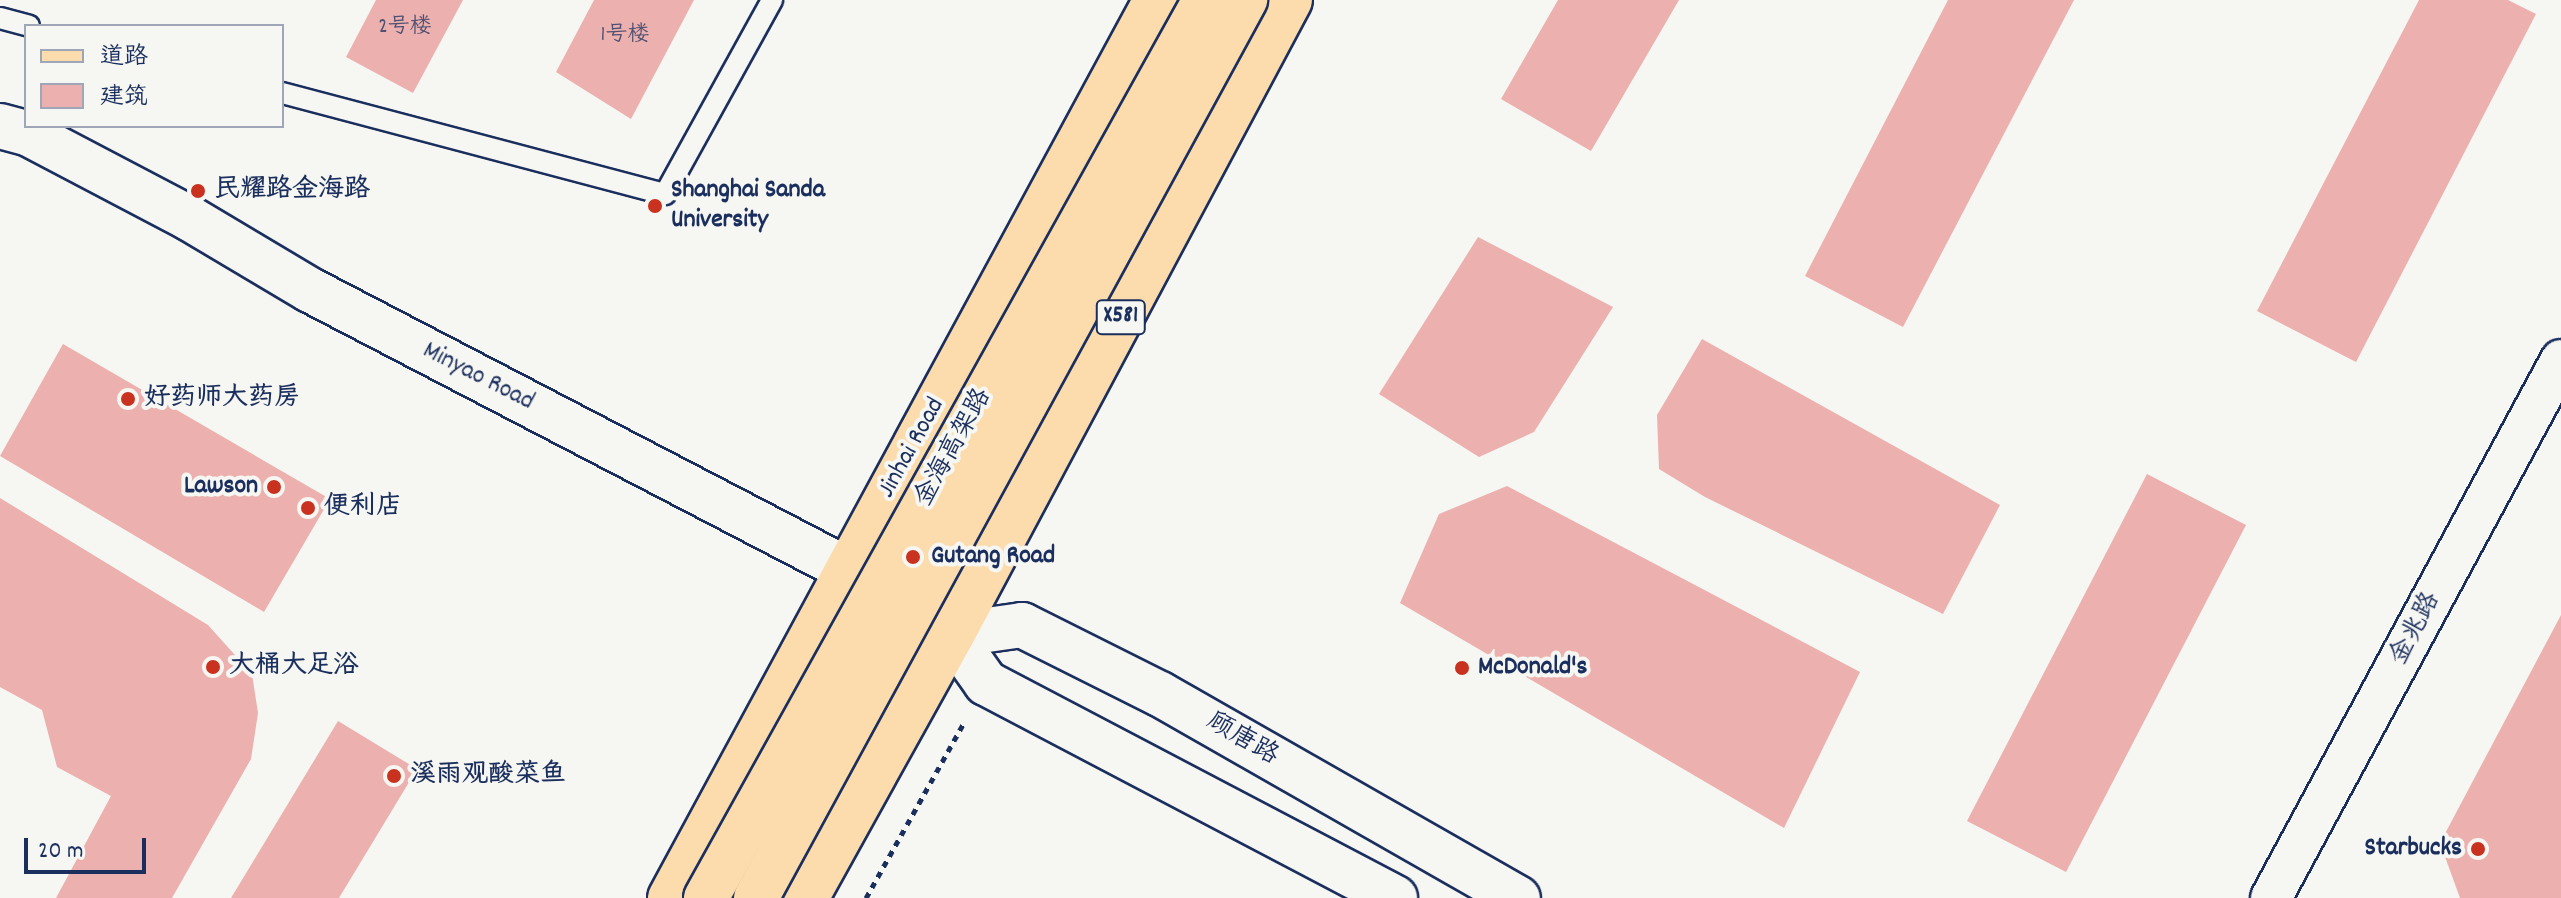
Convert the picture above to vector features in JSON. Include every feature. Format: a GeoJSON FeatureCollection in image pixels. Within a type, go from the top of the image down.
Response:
{"type":"FeatureCollection","features":[{"type":"Feature","properties":{"kind":"main road","name":"Jinhai Road"},"geometry":{"type":"LineString","coordinates":[[670,898],[1156,0]]}},
{"type":"Feature","properties":{"kind":"main road","name":"金海高架路"},"geometry":{"type":"LineString","coordinates":[[706,898],[1205,0]]}},
{"type":"Feature","properties":{"kind":"main road","name":"金海高架路"},"geometry":{"type":"LineString","coordinates":[[756,898],[1245,0]]}},
{"type":"Feature","properties":{"kind":"main road"},"geometry":{"type":"LineString","coordinates":[[1206,71],[1287,0]]}},
{"type":"Feature","properties":{"kind":"main road","name":"X581"},"geometry":{"type":"LineString","coordinates":[[806,898],[952,635],[1287,0]]}},
{"type":"Feature","properties":{"kind":"main road","name":"Minyao Road"},"geometry":{"type":"LineString","coordinates":[[0,126],[40,140],[189,218],[310,290],[846,569],[952,635]]}},
{"type":"Feature","properties":{"kind":"main road","name":"顾唐路"},"geometry":{"type":"LineString","coordinates":[[952,635],[1022,625],[1160,694],[1518,898]]}},
{"type":"Feature","properties":{"kind":"main road"},"geometry":{"type":"LineString","coordinates":[[952,635],[986,683],[1395,898]]}},
{"type":"Feature","properties":{"kind":"street","name":"金兆路"},"geometry":{"type":"LineString","coordinates":[[2271,898],[2561,360]]}},
{"type":"Feature","properties":{"kind":"lane"},"geometry":{"type":"LineString","coordinates":[[284,94],[665,194],[772,0]]}},
{"type":"Feature","properties":{"kind":"lane"},"geometry":{"type":"LineString","coordinates":[[0,18],[24,25]]}},
{"type":"Feature","properties":{"kind":"building"},"geometry":{"type":"Polygon","coordinates":[[[376,0],[463,0],[413,93],[346,57],[376,0]]]}},
{"type":"Feature","properties":{"kind":"building"},"geometry":{"type":"Polygon","coordinates":[[[594,0],[694,0],[631,119],[556,72],[594,0]]]}},
{"type":"Feature","properties":{"kind":"building"},"geometry":{"type":"Polygon","coordinates":[[[1558,0],[1679,0],[1591,151],[1501,99],[1558,0]]]}},
{"type":"Feature","properties":{"kind":"building"},"geometry":{"type":"Polygon","coordinates":[[[1948,0],[2074,0],[1903,327],[1805,276],[1948,0]]]}},
{"type":"Feature","properties":{"kind":"building"},"geometry":{"type":"Polygon","coordinates":[[[2419,0],[2508,0],[2536,14],[2356,362],[2257,311],[2419,0]]]}},
{"type":"Feature","properties":{"kind":"building"},"geometry":{"type":"Polygon","coordinates":[[[1478,237],[1613,307],[1534,432],[1479,457],[1379,394],[1478,237]]]}},
{"type":"Feature","properties":{"kind":"building"},"geometry":{"type":"Polygon","coordinates":[[[1702,339],[2000,505],[1943,614],[1705,497],[1659,469],[1657,415],[1702,339]]]}},
{"type":"Feature","properties":{"kind":"building"},"geometry":{"type":"Polygon","coordinates":[[[63,344],[330,499],[264,612],[0,456],[63,344]]]}},
{"type":"Feature","properties":{"kind":"building"},"geometry":{"type":"Polygon","coordinates":[[[2147,474],[2246,525],[2066,872],[1967,821],[2147,474]]]}},
{"type":"Feature","properties":{"kind":"building"},"geometry":{"type":"Polygon","coordinates":[[[1507,486],[1860,672],[1784,828],[1400,603],[1439,514],[1507,486]]]}},
{"type":"Feature","properties":{"kind":"building"},"geometry":{"type":"Polygon","coordinates":[[[0,498],[208,625],[252,674],[258,713],[251,759],[172,898],[56,898],[111,796],[57,767],[42,710],[0,687],[0,498]]]}},
{"type":"Feature","properties":{"kind":"building"},"geometry":{"type":"Polygon","coordinates":[[[2561,615],[2561,898],[2460,898],[2440,843],[2561,615]]]}},
{"type":"Feature","properties":{"kind":"building"},"geometry":{"type":"Polygon","coordinates":[[[338,721],[417,769],[339,898],[231,898],[338,721]]]}},
{"type":"Feature","properties":{"kind":"place","name":"民耀路金海路"},"geometry":{"type":"Point","coordinates":[198,191]}},
{"type":"Feature","properties":{"kind":"place","name":"Shanghai Sanda University"},"geometry":{"type":"Point","coordinates":[655,206]}},
{"type":"Feature","properties":{"kind":"place","name":"好药师大药房"},"geometry":{"type":"Point","coordinates":[128,399]}},
{"type":"Feature","properties":{"kind":"place","name":"Lawson"},"geometry":{"type":"Point","coordinates":[274,487]}},
{"type":"Feature","properties":{"kind":"place","name":"便利店"},"geometry":{"type":"Point","coordinates":[308,508]}},
{"type":"Feature","properties":{"kind":"place","name":"Gutang Road"},"geometry":{"type":"Point","coordinates":[913,557]}},
{"type":"Feature","properties":{"kind":"place","name":"大桶大足浴"},"geometry":{"type":"Point","coordinates":[213,667]}},
{"type":"Feature","properties":{"kind":"place","name":"McDonald's"},"geometry":{"type":"Point","coordinates":[1462,668]}},
{"type":"Feature","properties":{"kind":"place","name":"溪雨观酸菜鱼"},"geometry":{"type":"Point","coordinates":[394,776]}},
{"type":"Feature","properties":{"kind":"place","name":"Starbucks"},"geometry":{"type":"Point","coordinates":[2478,849]}}]}
